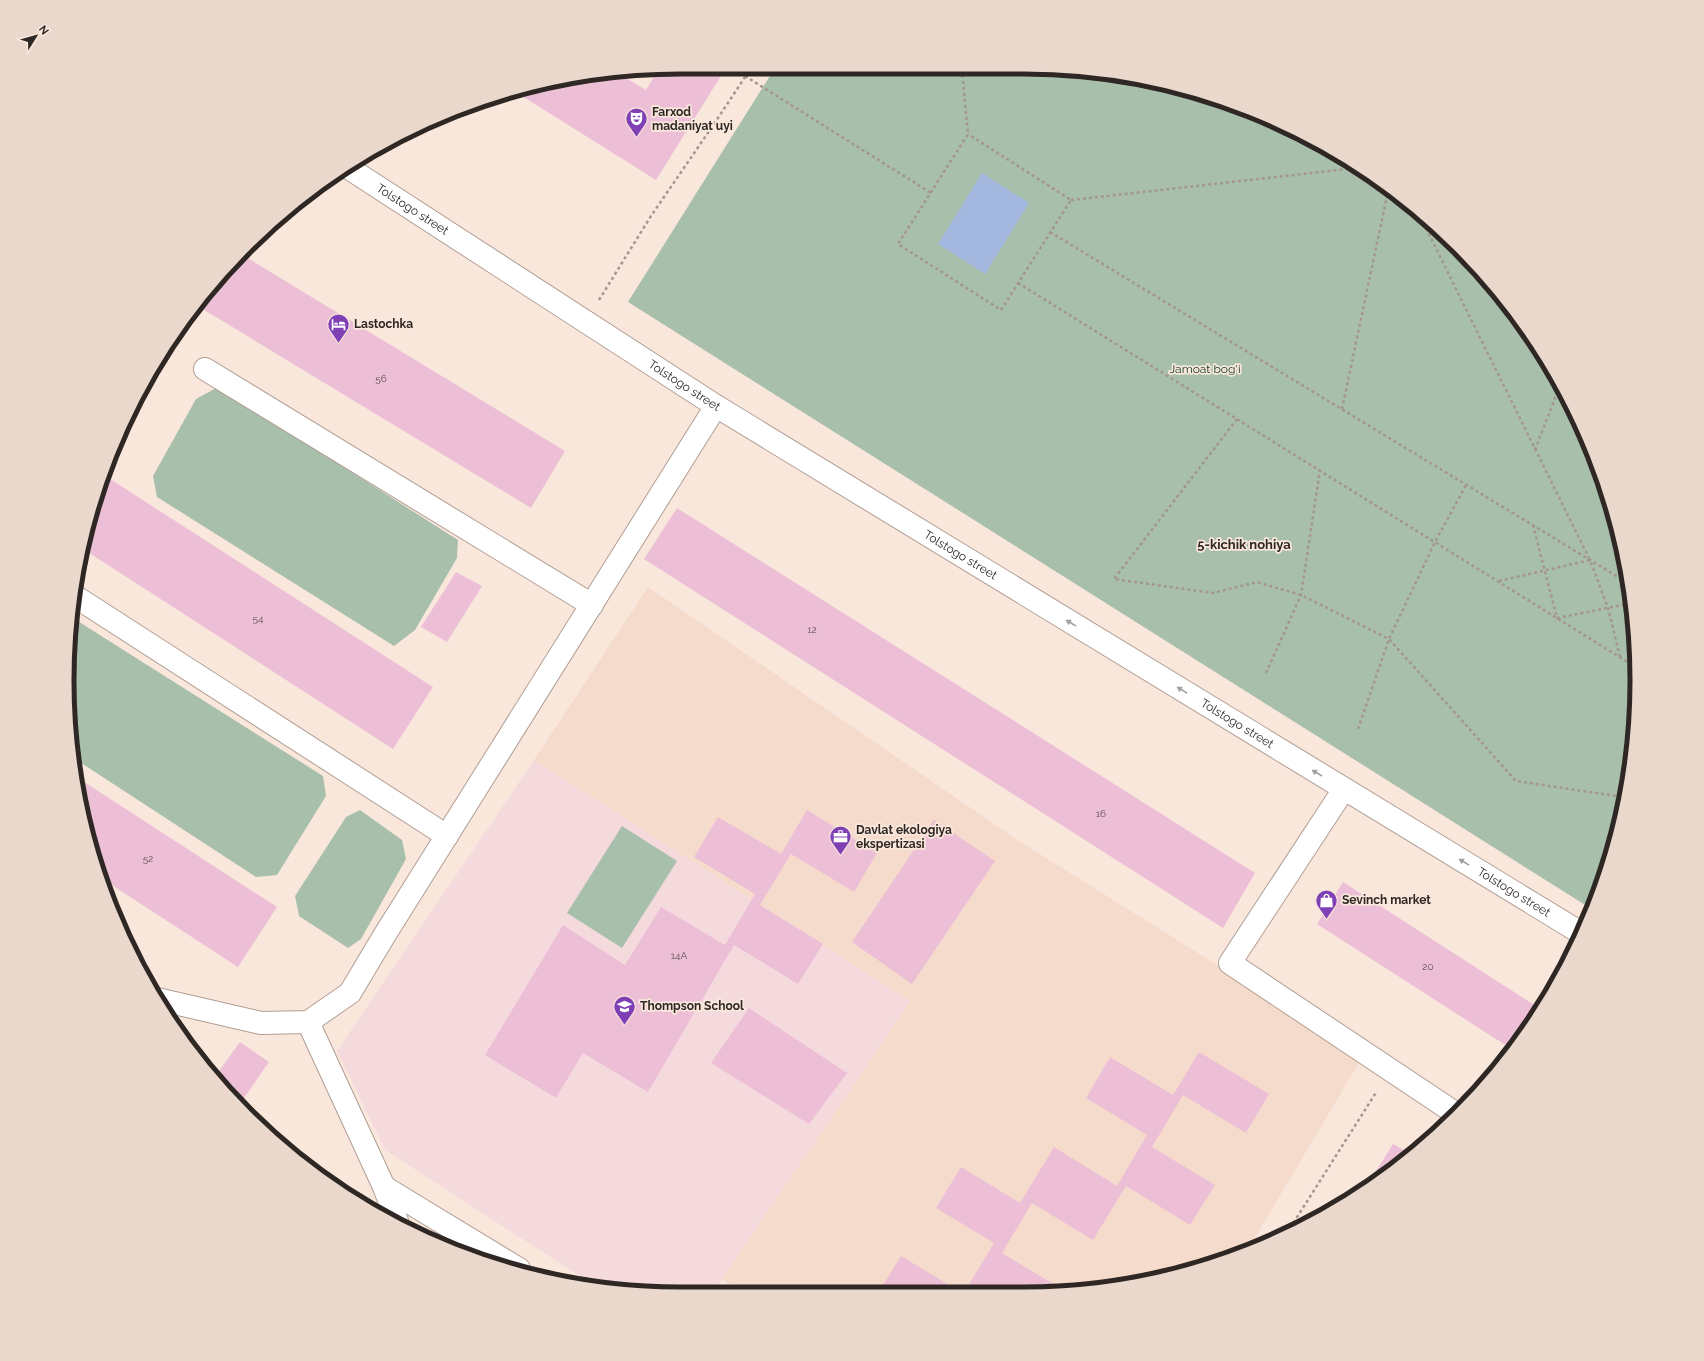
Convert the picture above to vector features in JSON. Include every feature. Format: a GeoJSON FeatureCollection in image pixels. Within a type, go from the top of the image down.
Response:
{"type":"FeatureCollection","features":[{"type":"Feature","properties":{"kind":"street","name":"Tolstogo street"},"geometry":{"type":"LineString","coordinates":[[353,171],[716,406],[1576,930]]}},
{"type":"Feature","properties":{"kind":"street"},"geometry":{"type":"LineString","coordinates":[[205,369],[592,605]]}},
{"type":"Feature","properties":{"kind":"street"},"geometry":{"type":"LineString","coordinates":[[166,1001],[262,1023],[308,1022],[350,993],[716,406]]}},
{"type":"Feature","properties":{"kind":"street"},"geometry":{"type":"LineString","coordinates":[[79,599],[447,836]]}},
{"type":"Feature","properties":{"kind":"street"},"geometry":{"type":"LineString","coordinates":[[1344,790],[1230,963],[1451,1110]]}},
{"type":"Feature","properties":{"kind":"street"},"geometry":{"type":"LineString","coordinates":[[308,1022],[384,1187],[395,1215]]}},
{"type":"Feature","properties":{"kind":"street"},"geometry":{"type":"LineString","coordinates":[[384,1187],[505,1261]]}},
{"type":"Feature","properties":{"kind":"path"},"geometry":{"type":"LineString","coordinates":[[962,74],[968,134],[898,244],[1001,310],[1071,200]]}},
{"type":"Feature","properties":{"kind":"path"},"geometry":{"type":"LineString","coordinates":[[586,322],[651,216],[745,76],[931,193]]}},
{"type":"Feature","properties":{"kind":"path"},"geometry":{"type":"LineString","coordinates":[[968,134],[1071,200],[1349,169]]}},
{"type":"Feature","properties":{"kind":"path"},"geometry":{"type":"LineString","coordinates":[[1342,409],[1387,195]]}},
{"type":"Feature","properties":{"kind":"path"},"geometry":{"type":"LineString","coordinates":[[1426,227],[1590,560],[1608,608],[1620,657]]}},
{"type":"Feature","properties":{"kind":"path"},"geometry":{"type":"LineString","coordinates":[[1050,232],[1621,579]]}},
{"type":"Feature","properties":{"kind":"path"},"geometry":{"type":"LineString","coordinates":[[1018,283],[1630,663]]}},
{"type":"Feature","properties":{"kind":"path"},"geometry":{"type":"LineString","coordinates":[[1535,450],[1557,393]]}},
{"type":"Feature","properties":{"kind":"path"},"geometry":{"type":"LineString","coordinates":[[1237,418],[1114,579],[1213,593],[1256,582],[1301,595],[1389,639],[1516,781],[1618,796]]}},
{"type":"Feature","properties":{"kind":"path"},"geometry":{"type":"LineString","coordinates":[[1266,673],[1301,595],[1320,470]]}},
{"type":"Feature","properties":{"kind":"path"},"geometry":{"type":"LineString","coordinates":[[1358,729],[1389,639],[1435,542],[1466,485]]}},
{"type":"Feature","properties":{"kind":"path"},"geometry":{"type":"LineString","coordinates":[[1533,525],[1557,618]]}},
{"type":"Feature","properties":{"kind":"path"},"geometry":{"type":"LineString","coordinates":[[1498,581],[1590,560]]}},
{"type":"Feature","properties":{"kind":"path"},"geometry":{"type":"LineString","coordinates":[[1557,618],[1625,604]]}},
{"type":"Feature","properties":{"kind":"path"},"geometry":{"type":"LineString","coordinates":[[1293,1223],[1391,1069]]}},
{"type":"Feature","properties":{"kind":"shaded area"},"geometry":{"type":"Polygon","coordinates":[[[648,587],[1019,841],[1363,1056],[1252,1242],[1218,1255],[1142,1275],[1103,1282],[1063,1286],[735,1287],[722,1279],[910,1001],[534,760],[648,587]]]}},
{"type":"Feature","properties":{"kind":"shaded area","name":"Thompson School"},"geometry":{"type":"Polygon","coordinates":[[[534,760],[910,1001],[717,1287],[641,1286],[584,1279],[385,1150],[337,1051],[534,760]]]}},
{"type":"Feature","properties":{"kind":"green space","name":"Jamoat bog'i"},"geometry":{"type":"Polygon","coordinates":[[[771,74],[1024,74],[1063,75],[1103,79],[1142,86],[1218,106],[1256,120],[1327,155],[1393,199],[1423,225],[1452,252],[1505,311],[1549,377],[1584,448],[1598,486],[1618,562],[1625,601],[1629,641],[1629,720],[1625,760],[1618,799],[1598,875],[1587,906],[628,302],[771,74]]]}},
{"type":"Feature","properties":{"kind":"green space"},"geometry":{"type":"Polygon","coordinates":[[[218,387],[458,540],[457,558],[415,630],[394,646],[157,497],[153,476],[196,399],[218,387]]]}},
{"type":"Feature","properties":{"kind":"green space"},"geometry":{"type":"Polygon","coordinates":[[[77,621],[323,776],[326,796],[277,875],[256,877],[79,762],[75,720],[74,680],[77,621]]]}},
{"type":"Feature","properties":{"kind":"green space"},"geometry":{"type":"Polygon","coordinates":[[[360,810],[402,840],[406,859],[361,939],[348,948],[299,916],[295,896],[346,817],[360,810]]]}},
{"type":"Feature","properties":{"kind":"green space"},"geometry":{"type":"Polygon","coordinates":[[[622,826],[677,861],[622,948],[567,913],[622,826]]]}},
{"type":"Feature","properties":{"kind":"water"},"geometry":{"type":"Polygon","coordinates":[[[982,173],[1029,203],[985,274],[938,244],[982,173]]]}},
{"type":"Feature","properties":{"kind":"building","name":"Farxod madaniyat uyi"},"geometry":{"type":"Polygon","coordinates":[[[722,74],[656,180],[522,96],[562,86],[624,77],[646,90],[655,75],[722,74]]]}},
{"type":"Feature","properties":{"kind":"building"},"geometry":{"type":"Polygon","coordinates":[[[247,258],[565,451],[531,508],[201,308],[247,258]]]}},
{"type":"Feature","properties":{"kind":"building"},"geometry":{"type":"Polygon","coordinates":[[[109,478],[433,687],[393,749],[88,552],[109,478]]]}},
{"type":"Feature","properties":{"kind":"building"},"geometry":{"type":"Polygon","coordinates":[[[677,508],[1255,873],[1223,928],[644,559],[677,508]]]}},
{"type":"Feature","properties":{"kind":"building"},"geometry":{"type":"Polygon","coordinates":[[[456,572],[482,586],[447,642],[421,627],[456,572]]]}},
{"type":"Feature","properties":{"kind":"building"},"geometry":{"type":"Polygon","coordinates":[[[83,781],[277,907],[238,967],[109,883],[95,837],[83,781]]]}},
{"type":"Feature","properties":{"kind":"building","name":"Thompson School"},"geometry":{"type":"Polygon","coordinates":[[[807,810],[877,853],[854,892],[791,854],[760,905],[823,944],[798,984],[734,945],[648,1092],[583,1053],[556,1098],[485,1055],[563,925],[625,965],[661,907],[725,945],[755,894],[694,857],[718,817],[781,854],[807,810]]]}},
{"type":"Feature","properties":{"kind":"building"},"geometry":{"type":"Polygon","coordinates":[[[934,820],[995,861],[912,984],[852,942],[934,820]]]}},
{"type":"Feature","properties":{"kind":"building"},"geometry":{"type":"Polygon","coordinates":[[[1343,882],[1535,1006],[1507,1046],[1317,924],[1343,882]]]}},
{"type":"Feature","properties":{"kind":"building"},"geometry":{"type":"Polygon","coordinates":[[[749,1008],[847,1073],[809,1124],[711,1063],[749,1008]]]}},
{"type":"Feature","properties":{"kind":"building"},"geometry":{"type":"Polygon","coordinates":[[[240,1042],[269,1062],[243,1099],[218,1072],[240,1042]]]}},
{"type":"Feature","properties":{"kind":"building"},"geometry":{"type":"Polygon","coordinates":[[[1199,1052],[1269,1094],[1246,1133],[1183,1095],[1152,1147],[1215,1185],[1190,1225],[1126,1186],[1093,1240],[1032,1203],[1002,1253],[1057,1286],[968,1287],[994,1243],[936,1208],[961,1167],[1020,1203],[1054,1147],[1117,1186],[1147,1135],[1086,1098],[1110,1057],[1173,1095],[1199,1052]]]}},
{"type":"Feature","properties":{"kind":"building"},"geometry":{"type":"Polygon","coordinates":[[[1393,1144],[1406,1151],[1393,1162],[1373,1176],[1393,1144]]]}},
{"type":"Feature","properties":{"kind":"building"},"geometry":{"type":"Polygon","coordinates":[[[901,1256],[952,1287],[882,1287],[901,1256]]]}},
{"type":"Feature","properties":{"kind":"place","name":"Farxod madaniyat uyi"},"geometry":{"type":"Point","coordinates":[636,138]}},
{"type":"Feature","properties":{"kind":"place","name":"Lastochka"},"geometry":{"type":"Point","coordinates":[339,344]}},
{"type":"Feature","properties":{"kind":"place","name":"Davlat ekologiya ekspertizasi"},"geometry":{"type":"Point","coordinates":[841,856]}},
{"type":"Feature","properties":{"kind":"place","name":"Sevinch market"},"geometry":{"type":"Point","coordinates":[1326,920]}},
{"type":"Feature","properties":{"kind":"place","name":"Thompson School"},"geometry":{"type":"Point","coordinates":[624,1026]}},
{"type":"Feature","properties":{"kind":"district","name":"5-kichik nohiya"},"geometry":{"type":"Point","coordinates":[1244,544]}}]}
